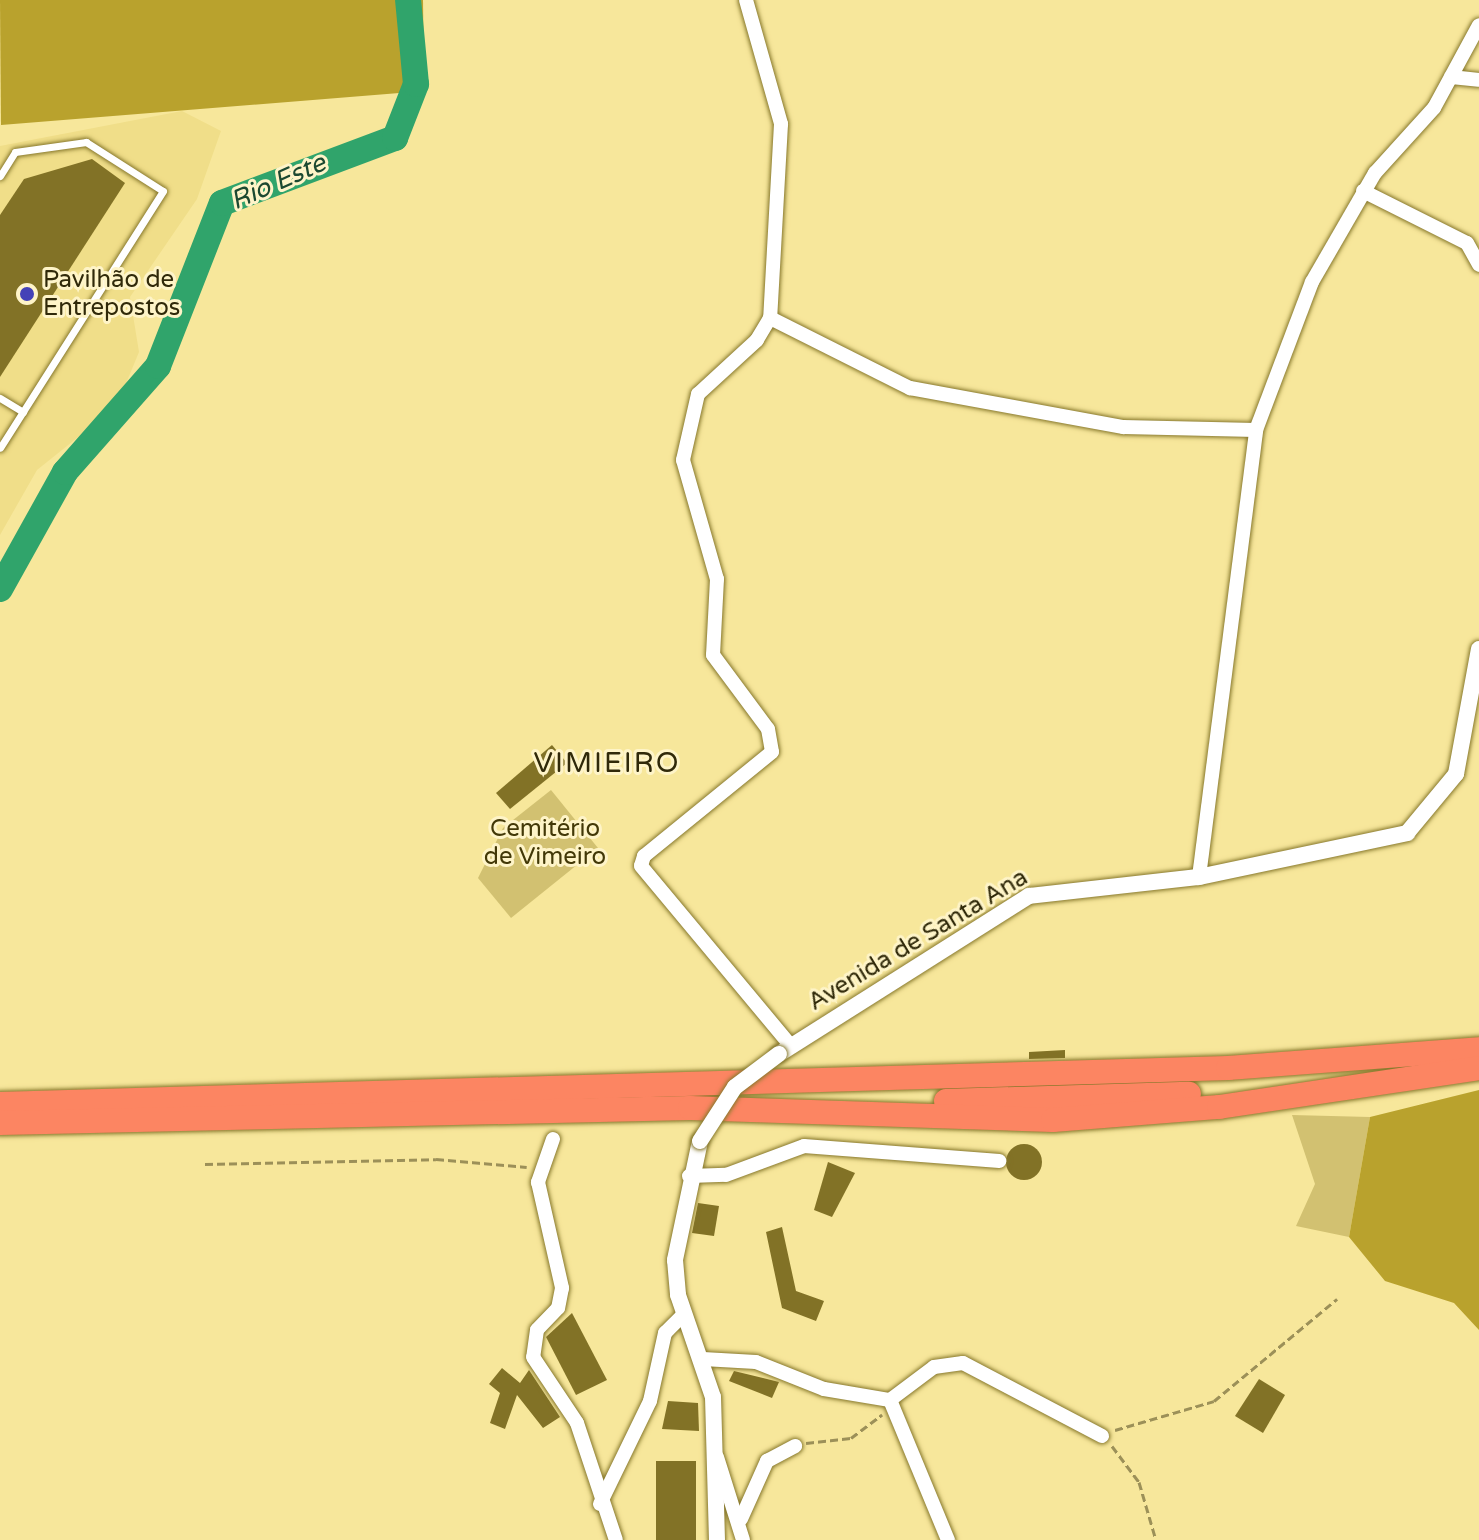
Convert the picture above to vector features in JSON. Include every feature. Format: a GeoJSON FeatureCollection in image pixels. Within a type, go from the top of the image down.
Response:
{"type":"FeatureCollection","features":[{"type":"Feature","properties":{"kind":"highway"},"geometry":{"type":"LineString","coordinates":[[1,1113],[878,1078],[1228,1068],[1479,1049]]}},
{"type":"Feature","properties":{"kind":"highway"},"geometry":{"type":"LineString","coordinates":[[1,1113],[690,1108],[1053,1120],[1219,1107],[1479,1068]]}},
{"type":"Feature","properties":{"kind":"street"},"geometry":{"type":"LineString","coordinates":[[746,0],[781,124],[770,318],[757,340],[698,394],[683,460],[717,579],[713,655],[768,729],[772,752],[644,856],[641,866],[785,1049]]}},
{"type":"Feature","properties":{"kind":"street"},"geometry":{"type":"LineString","coordinates":[[1199,877],[1256,430],[1312,282],[1363,191],[1451,77],[1479,25]]}},
{"type":"Feature","properties":{"kind":"street"},"geometry":{"type":"LineString","coordinates":[[1451,77],[1479,80]]}},
{"type":"Feature","properties":{"kind":"street"},"geometry":{"type":"LineString","coordinates":[[1363,191],[1467,243],[1479,265]]}},
{"type":"Feature","properties":{"kind":"street"},"geometry":{"type":"LineString","coordinates":[[770,318],[910,388],[1123,427],[1256,430]]}},
{"type":"Feature","properties":{"kind":"street","name":"Avenida de Santa Ana"},"geometry":{"type":"LineString","coordinates":[[717,1540],[713,1397],[703,1359],[684,1314],[675,1260],[689,1176],[700,1141],[735,1087],[785,1049],[1029,896],[1199,877],[1407,833],[1456,774],[1479,649]]}},
{"type":"Feature","properties":{"kind":"street"},"geometry":{"type":"LineString","coordinates":[[553,1139],[539,1169],[562,1288],[558,1308],[537,1330],[534,1361],[577,1423],[600,1504],[616,1540]]}},
{"type":"Feature","properties":{"kind":"street"},"geometry":{"type":"LineString","coordinates":[[689,1176],[726,1175],[804,1146],[999,1161]]}},
{"type":"Feature","properties":{"kind":"street"},"geometry":{"type":"LineString","coordinates":[[600,1504],[650,1401],[665,1333],[684,1314]]}},
{"type":"Feature","properties":{"kind":"street"},"geometry":{"type":"LineString","coordinates":[[703,1359],[756,1362],[824,1389],[891,1402]]}},
{"type":"Feature","properties":{"kind":"street"},"geometry":{"type":"LineString","coordinates":[[891,1402],[934,1367],[957,1362],[1102,1436]]}},
{"type":"Feature","properties":{"kind":"street"},"geometry":{"type":"LineString","coordinates":[[891,1402],[948,1540]]}},
{"type":"Feature","properties":{"kind":"street"},"geometry":{"type":"LineString","coordinates":[[741,1519],[767,1461],[795,1446]]}},
{"type":"Feature","properties":{"kind":"street"},"geometry":{"type":"LineString","coordinates":[[714,1449],[741,1519],[743,1540]]}},
{"type":"Feature","properties":{"kind":"lane"},"geometry":{"type":"LineString","coordinates":[[0,176],[15,152],[86,142],[163,191],[0,448]]}},
{"type":"Feature","properties":{"kind":"lane"},"geometry":{"type":"LineString","coordinates":[[0,398],[23,412]]}},
{"type":"Feature","properties":{"kind":"path"},"geometry":{"type":"LineString","coordinates":[[205,1164],[436,1159],[539,1169]]}},
{"type":"Feature","properties":{"kind":"path"},"geometry":{"type":"LineString","coordinates":[[1156,1540],[1139,1482],[1102,1436],[1138,1418],[1214,1401],[1337,1299]]}},
{"type":"Feature","properties":{"kind":"path"},"geometry":{"type":"LineString","coordinates":[[795,1446],[851,1438],[891,1402]]}},
{"type":"Feature","properties":{"kind":"shaded area"},"geometry":{"type":"Polygon","coordinates":[[[0,0],[423,0],[424,91],[1,125],[0,0]]]}},
{"type":"Feature","properties":{"kind":"shaded area"},"geometry":{"type":"Polygon","coordinates":[[[182,111],[221,131],[197,199],[130,297],[139,352],[125,386],[97,422],[37,470],[0,535],[0,146],[182,111]]]}},
{"type":"Feature","properties":{"kind":"shaded area"},"geometry":{"type":"Polygon","coordinates":[[[1479,1090],[1479,1330],[1454,1303],[1385,1281],[1349,1237],[1370,1117],[1479,1090]]]}},
{"type":"Feature","properties":{"kind":"green space","name":"Cemitério de Vimeiro"},"geometry":{"type":"Polygon","coordinates":[[[551,790],[598,848],[511,918],[478,878],[503,828],[551,790]]]}},
{"type":"Feature","properties":{"kind":"green space"},"geometry":{"type":"Polygon","coordinates":[[[1292,1115],[1370,1117],[1349,1237],[1296,1226],[1315,1184],[1292,1115]]]}},
{"type":"Feature","properties":{"kind":"building","name":"Pavilhão de Entrepostos"},"geometry":{"type":"Polygon","coordinates":[[[92,159],[125,183],[0,377],[0,215],[24,179],[92,159]]]}},
{"type":"Feature","properties":{"kind":"building"},"geometry":{"type":"Polygon","coordinates":[[[552,745],[567,763],[510,809],[496,793],[552,745]]]}},
{"type":"Feature","properties":{"kind":"building"},"geometry":{"type":"Polygon","coordinates":[[[1065,1050],[1065,1058],[1029,1059],[1029,1052],[1065,1050]]]}},
{"type":"Feature","properties":{"kind":"building"},"geometry":{"type":"Polygon","coordinates":[[[1024,1144],[1037,1149],[1042,1162],[1037,1175],[1024,1180],[1011,1175],[1006,1162],[1011,1149],[1024,1144]]]}},
{"type":"Feature","properties":{"kind":"building"},"geometry":{"type":"Polygon","coordinates":[[[828,1162],[855,1173],[832,1217],[814,1210],[828,1162]]]}},
{"type":"Feature","properties":{"kind":"building"},"geometry":{"type":"Polygon","coordinates":[[[698,1203],[719,1206],[714,1236],[692,1233],[698,1203]]]}},
{"type":"Feature","properties":{"kind":"building"},"geometry":{"type":"Polygon","coordinates":[[[782,1227],[796,1291],[824,1301],[816,1321],[782,1308],[766,1232],[782,1227]]]}},
{"type":"Feature","properties":{"kind":"building"},"geometry":{"type":"Polygon","coordinates":[[[572,1313],[607,1380],[576,1395],[546,1337],[572,1313]]]}},
{"type":"Feature","properties":{"kind":"building"},"geometry":{"type":"Polygon","coordinates":[[[502,1368],[520,1383],[529,1370],[560,1417],[543,1428],[517,1395],[505,1429],[490,1423],[500,1393],[489,1384],[502,1368]]]}},
{"type":"Feature","properties":{"kind":"building"},"geometry":{"type":"Polygon","coordinates":[[[734,1371],[779,1382],[772,1398],[729,1381],[734,1371]]]}},
{"type":"Feature","properties":{"kind":"building"},"geometry":{"type":"Polygon","coordinates":[[[1259,1379],[1285,1395],[1263,1433],[1235,1416],[1259,1379]]]}},
{"type":"Feature","properties":{"kind":"building"},"geometry":{"type":"Polygon","coordinates":[[[668,1401],[698,1403],[699,1431],[662,1429],[668,1401]]]}},
{"type":"Feature","properties":{"kind":"building"},"geometry":{"type":"Polygon","coordinates":[[[656,1461],[696,1461],[696,1540],[656,1540],[656,1461]]]}},
{"type":"Feature","properties":{"kind":"waterway","name":"Rio Este"},"geometry":{"type":"LineString","coordinates":[[0,589],[65,472],[158,366],[222,203],[395,138],[416,84],[408,0]]}},
{"type":"Feature","properties":{"kind":"place","name":"Pavilhão de Entrepostos"},"geometry":{"type":"Point","coordinates":[27,294]}},
{"type":"Feature","properties":{"kind":"district","name":"VIMIEIRO"},"geometry":{"type":"Point","coordinates":[607,763]}}]}
